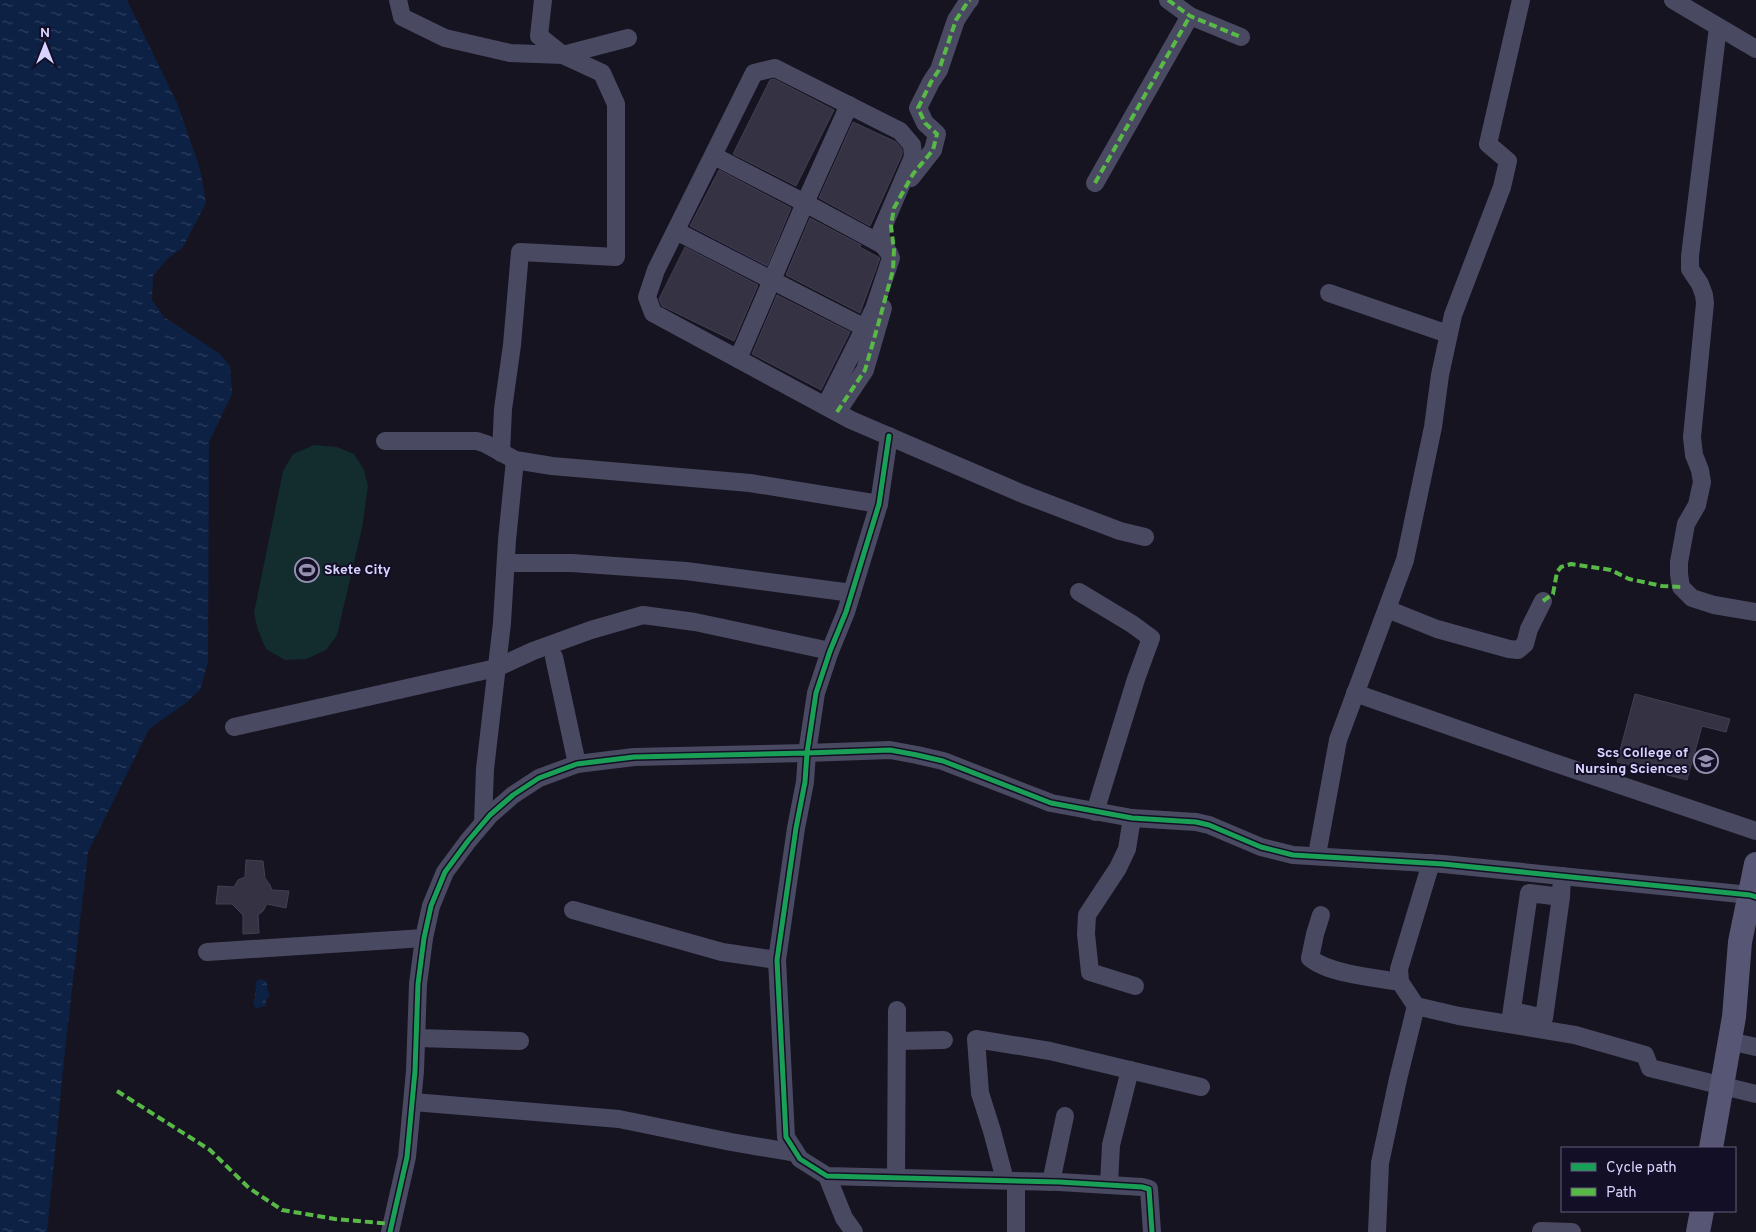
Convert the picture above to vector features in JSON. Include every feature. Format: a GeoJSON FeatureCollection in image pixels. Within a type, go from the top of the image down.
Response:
{"type":"FeatureCollection","features":[{"type":"Feature","properties":{"kind":"street"},"geometry":{"type":"LineString","coordinates":[[398,0],[402,18],[445,38],[510,53],[563,55],[628,38]]}},
{"type":"Feature","properties":{"kind":"street"},"geometry":{"type":"LineString","coordinates":[[483,823],[485,769],[502,623],[506,563],[508,457],[503,408],[512,345],[520,252],[616,257],[616,104],[602,73],[563,55],[539,36],[543,0]]}},
{"type":"Feature","properties":{"kind":"street"},"geometry":{"type":"LineString","coordinates":[[831,408],[865,370],[893,270],[894,250],[891,226],[894,208],[913,174],[933,150],[936,134],[926,123],[918,108],[939,70],[956,20],[970,0]]}},
{"type":"Feature","properties":{"kind":"street"},"geometry":{"type":"LineString","coordinates":[[1168,0],[1190,16],[1241,37]]}},
{"type":"Feature","properties":{"kind":"street"},"geometry":{"type":"LineString","coordinates":[[1318,855],[1338,740],[1405,560],[1433,427],[1448,334],[1453,315],[1502,187],[1508,161],[1488,144],[1521,0]]}},
{"type":"Feature","properties":{"kind":"street"},"geometry":{"type":"LineString","coordinates":[[1673,0],[1756,50]]}},
{"type":"Feature","properties":{"kind":"street"},"geometry":{"type":"LineString","coordinates":[[1095,184],[1190,16]]}},
{"type":"Feature","properties":{"kind":"street"},"geometry":{"type":"LineString","coordinates":[[1718,27],[1690,256],[1690,269],[1700,284],[1705,303],[1692,437],[1694,455],[1702,482],[1697,506],[1686,524],[1679,562],[1679,574],[1681,587],[1692,598],[1714,605],[1756,612]]}},
{"type":"Feature","properties":{"kind":"street"},"geometry":{"type":"LineString","coordinates":[[883,245],[880,234],[913,157],[912,145],[900,131],[775,68],[754,74],[656,270],[647,297],[653,313],[851,420],[1023,494],[1120,531],[1146,537]]}},
{"type":"Feature","properties":{"kind":"street"},"geometry":{"type":"LineString","coordinates":[[738,358],[849,105]]}},
{"type":"Feature","properties":{"kind":"street"},"geometry":{"type":"LineString","coordinates":[[714,156],[883,245],[889,252],[891,258],[874,308],[831,408]]}},
{"type":"Feature","properties":{"kind":"street"},"geometry":{"type":"LineString","coordinates":[[676,231],[865,328]]}},
{"type":"Feature","properties":{"kind":"street"},"geometry":{"type":"LineString","coordinates":[[1328,293],[1448,334]]}},
{"type":"Feature","properties":{"kind":"street"},"geometry":{"type":"LineString","coordinates":[[889,436],[879,504],[846,612],[816,692],[807,753],[805,782],[796,828],[777,960],[786,1137],[800,1159],[827,1176],[1010,1180],[1109,1184],[1149,1189],[1152,1232]]}},
{"type":"Feature","properties":{"kind":"street"},"geometry":{"type":"LineString","coordinates":[[385,441],[477,441],[508,457],[569,468],[750,483],[879,504]]}},
{"type":"Feature","properties":{"kind":"street"},"geometry":{"type":"LineString","coordinates":[[506,563],[572,563],[686,571],[852,593]]}},
{"type":"Feature","properties":{"kind":"street"},"geometry":{"type":"LineString","coordinates":[[1079,592],[1151,638],[1136,679],[1095,812]]}},
{"type":"Feature","properties":{"kind":"street"},"geometry":{"type":"LineString","coordinates":[[1387,609],[1437,629],[1518,650],[1525,644],[1529,629],[1543,601]]}},
{"type":"Feature","properties":{"kind":"street"},"geometry":{"type":"LineString","coordinates":[[234,728],[496,668],[533,651],[591,630],[643,615],[695,622],[830,651]]}},
{"type":"Feature","properties":{"kind":"street"},"geometry":{"type":"LineString","coordinates":[[554,657],[577,764]]}},
{"type":"Feature","properties":{"kind":"street"},"geometry":{"type":"LineString","coordinates":[[1355,692],[1546,760],[1756,831]]}},
{"type":"Feature","properties":{"kind":"street"},"geometry":{"type":"LineString","coordinates":[[390,1232],[407,1157],[417,1038],[418,984],[424,938],[431,906],[445,872],[483,823],[513,794],[539,778],[577,764],[634,757],[890,750],[944,761],[1051,803],[1132,818],[1196,822],[1209,825],[1261,847],[1293,854],[1431,863],[1753,896]]}},
{"type":"Feature","properties":{"kind":"street"},"geometry":{"type":"LineString","coordinates":[[1132,818],[1126,848],[1118,868],[1087,915],[1086,934],[1090,972],[1135,986]]}},
{"type":"Feature","properties":{"kind":"street"},"geometry":{"type":"LineString","coordinates":[[1431,863],[1399,969],[1400,982],[1416,1006],[1459,1016],[1544,1018],[1561,897],[1562,876]]}},
{"type":"Feature","properties":{"kind":"street"},"geometry":{"type":"LineString","coordinates":[[1711,1147],[1734,1017],[1740,942],[1753,896],[1756,864]]}},
{"type":"Feature","properties":{"kind":"street"},"geometry":{"type":"LineString","coordinates":[[1510,1017],[1529,893],[1561,897]]}},
{"type":"Feature","properties":{"kind":"street"},"geometry":{"type":"LineString","coordinates":[[573,910],[722,952],[777,960]]}},
{"type":"Feature","properties":{"kind":"street"},"geometry":{"type":"LineString","coordinates":[[1321,915],[1310,958],[1314,962],[1343,972],[1400,982]]}},
{"type":"Feature","properties":{"kind":"street"},"geometry":{"type":"LineString","coordinates":[[207,952],[424,938]]}},
{"type":"Feature","properties":{"kind":"street"},"geometry":{"type":"LineString","coordinates":[[1377,1232],[1380,1163],[1416,1006]]}},
{"type":"Feature","properties":{"kind":"street"},"geometry":{"type":"LineString","coordinates":[[896,1178],[897,1010]]}},
{"type":"Feature","properties":{"kind":"street"},"geometry":{"type":"LineString","coordinates":[[1510,1017],[1645,1056],[1650,1068],[1756,1094]]}},
{"type":"Feature","properties":{"kind":"street"},"geometry":{"type":"LineString","coordinates":[[417,1038],[520,1041]]}},
{"type":"Feature","properties":{"kind":"street"},"geometry":{"type":"LineString","coordinates":[[1016,1232],[1010,1180],[980,1093],[976,1039],[1050,1051],[1201,1087]]}},
{"type":"Feature","properties":{"kind":"street"},"geometry":{"type":"LineString","coordinates":[[897,1041],[944,1040]]}},
{"type":"Feature","properties":{"kind":"street"},"geometry":{"type":"LineString","coordinates":[[1729,1041],[1756,1047]]}},
{"type":"Feature","properties":{"kind":"street"},"geometry":{"type":"LineString","coordinates":[[1109,1184],[1111,1145],[1130,1070]]}},
{"type":"Feature","properties":{"kind":"street"},"geometry":{"type":"LineString","coordinates":[[412,1102],[619,1119],[796,1153]]}},
{"type":"Feature","properties":{"kind":"street"},"geometry":{"type":"LineString","coordinates":[[1051,1182],[1065,1116]]}},
{"type":"Feature","properties":{"kind":"street"},"geometry":{"type":"LineString","coordinates":[[827,1176],[844,1218],[854,1232]]}},
{"type":"Feature","properties":{"kind":"street"},"geometry":{"type":"LineString","coordinates":[[1698,1232],[1702,1212]]}},
{"type":"Feature","properties":{"kind":"street"},"geometry":{"type":"LineString","coordinates":[[1541,1230],[1572,1232]]}},
{"type":"Feature","properties":{"kind":"green space","name":"Skete City"},"geometry":{"type":"Polygon","coordinates":[[[314,445],[337,447],[354,454],[364,470],[368,486],[362,528],[337,635],[326,650],[306,659],[285,660],[266,649],[258,630],[254,613],[283,471],[293,454],[314,445]]]}},
{"type":"Feature","properties":{"kind":"water"},"geometry":{"type":"Polygon","coordinates":[[[0,0],[127,0],[177,103],[200,169],[206,203],[183,247],[167,259],[153,276],[152,300],[164,317],[220,354],[230,366],[232,394],[209,442],[208,662],[200,690],[186,703],[149,729],[88,852],[66,1041],[47,1232],[0,1232],[0,0]]]}},
{"type":"Feature","properties":{"kind":"water"},"geometry":{"type":"Polygon","coordinates":[[[260,979],[267,981],[269,997],[266,999],[266,1006],[257,1008],[254,1006],[253,999],[255,999],[256,982],[260,979]]]}},
{"type":"Feature","properties":{"kind":"building"},"geometry":{"type":"Polygon","coordinates":[[[774,79],[834,110],[796,186],[733,154],[770,80],[774,79]]]}},
{"type":"Feature","properties":{"kind":"building"},"geometry":{"type":"Polygon","coordinates":[[[853,122],[896,142],[902,149],[902,155],[870,226],[819,198],[853,122]]]}},
{"type":"Feature","properties":{"kind":"building"},"geometry":{"type":"Polygon","coordinates":[[[719,170],[791,208],[767,266],[690,226],[719,170]]]}},
{"type":"Feature","properties":{"kind":"building"},"geometry":{"type":"Polygon","coordinates":[[[810,218],[861,245],[860,247],[880,258],[860,313],[786,275],[810,218]]]}},
{"type":"Feature","properties":{"kind":"building"},"geometry":{"type":"Polygon","coordinates":[[[685,247],[758,285],[734,341],[662,306],[659,299],[685,247]]]}},
{"type":"Feature","properties":{"kind":"building"},"geometry":{"type":"Polygon","coordinates":[[[777,295],[850,332],[821,390],[752,354],[777,295]]]}},
{"type":"Feature","properties":{"kind":"building"},"geometry":{"type":"Polygon","coordinates":[[[1635,694],[1730,719],[1726,732],[1702,726],[1687,780],[1617,762],[1635,694]]]}},
{"type":"Feature","properties":{"kind":"building"},"geometry":{"type":"Polygon","coordinates":[[[246,860],[263,861],[265,878],[272,890],[289,891],[286,908],[267,904],[258,915],[259,933],[243,934],[243,915],[232,904],[216,904],[218,886],[234,887],[238,880],[245,877],[246,860]]]}},
{"type":"Feature","properties":{"kind":"marked path"},"geometry":{"type":"LineString","coordinates":[[837,412],[865,370],[878,325],[893,270],[894,250],[891,226],[894,208],[913,174],[933,150],[937,134],[925,123],[918,108],[939,70],[956,20],[970,0]]}},
{"type":"Feature","properties":{"kind":"marked path"},"geometry":{"type":"LineString","coordinates":[[1168,0],[1190,16],[1241,37]]}},
{"type":"Feature","properties":{"kind":"marked path"},"geometry":{"type":"LineString","coordinates":[[1095,183],[1190,16]]}},
{"type":"Feature","properties":{"kind":"marked path"},"geometry":{"type":"LineString","coordinates":[[1543,601],[1553,594],[1557,572],[1561,567],[1571,564],[1611,570],[1629,579],[1662,586],[1681,587]]}},
{"type":"Feature","properties":{"kind":"marked path"},"geometry":{"type":"LineString","coordinates":[[117,1091],[210,1150],[249,1188],[282,1210],[335,1219],[392,1224]]}},
{"type":"Feature","properties":{"kind":"cycle path"},"geometry":{"type":"LineString","coordinates":[[889,436],[879,504],[846,612],[816,693],[807,753],[890,750],[917,755],[943,761],[1051,803],[1132,818],[1196,822],[1209,825],[1261,847],[1293,855],[1443,864],[1756,897]]}},
{"type":"Feature","properties":{"kind":"cycle path"},"geometry":{"type":"LineString","coordinates":[[390,1232],[407,1157],[415,1071],[418,984],[424,938],[431,906],[445,872],[490,815],[513,795],[539,778],[577,764],[634,757],[807,753],[805,782],[796,828],[777,960],[786,1137],[800,1159],[827,1176],[1059,1182],[1142,1187],[1149,1189],[1152,1232]]}},
{"type":"Feature","properties":{"kind":"place","name":"Skete City"},"geometry":{"type":"Point","coordinates":[307,570]}},
{"type":"Feature","properties":{"kind":"place","name":"Scs College of Nursing Sciences"},"geometry":{"type":"Point","coordinates":[1706,761]}}]}
